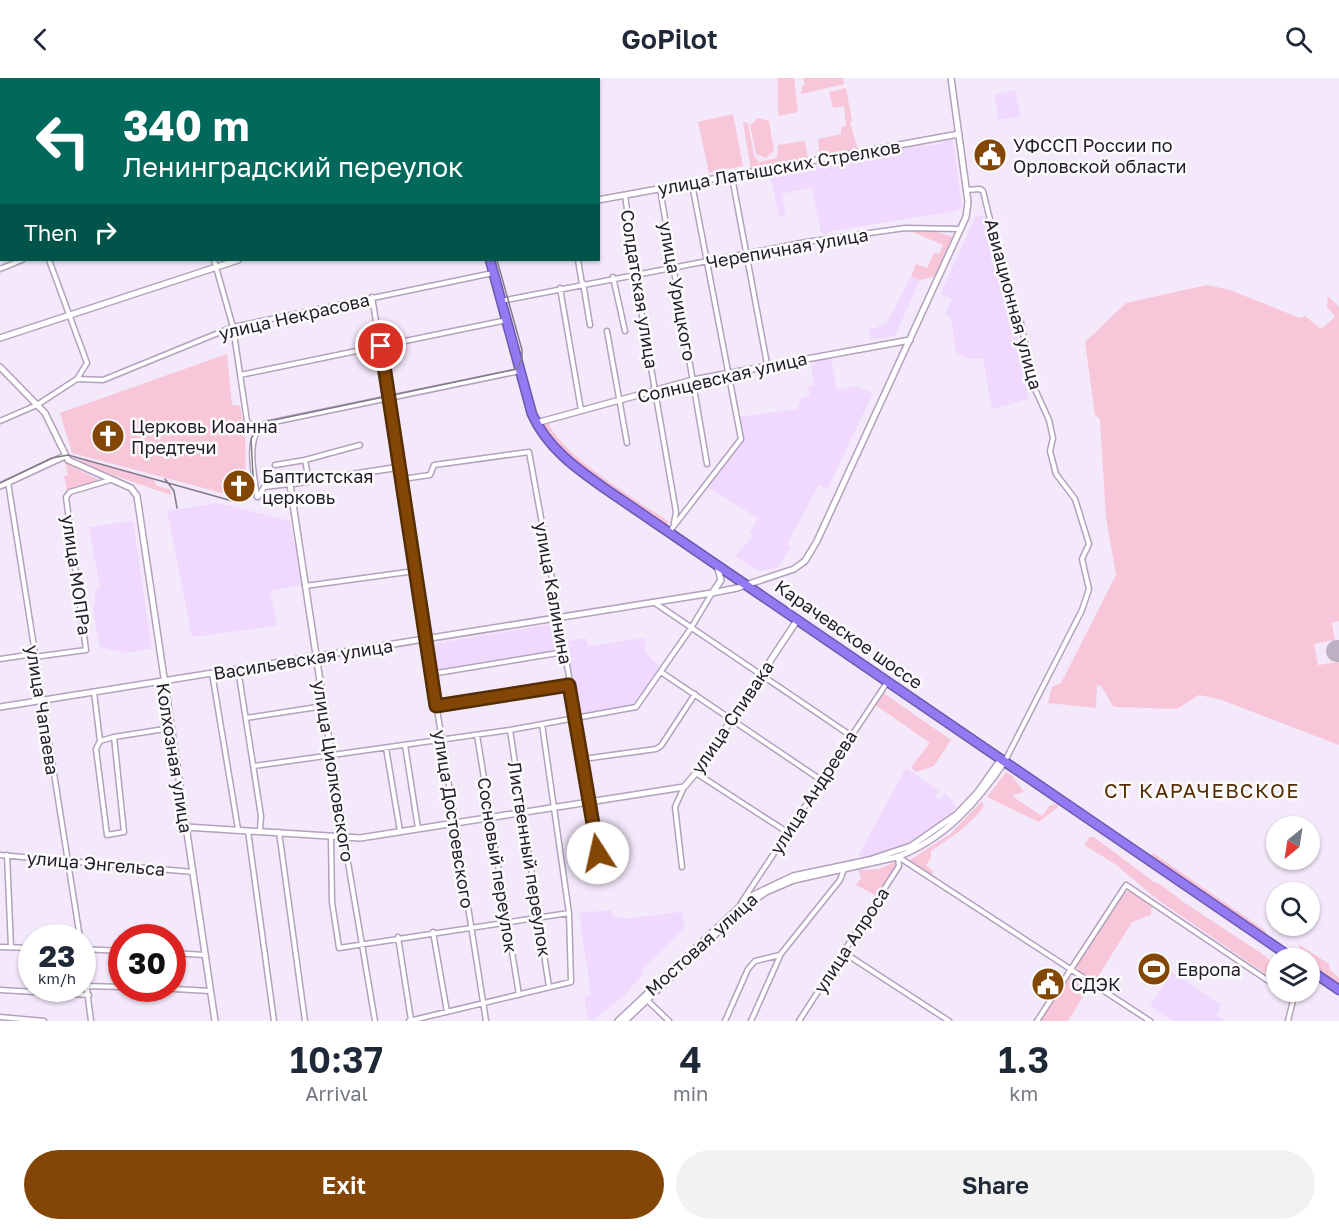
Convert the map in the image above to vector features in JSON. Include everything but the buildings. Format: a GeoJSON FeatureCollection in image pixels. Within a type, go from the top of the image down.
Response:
{"type":"FeatureCollection","features":[{"type":"Feature","properties":{"kind":"highway","name":"Карачевское шоссе"},"geometry":{"type":"LineString","coordinates":[[490,261],[536,423],[553,446],[576,468],[672,528],[716,563],[1277,948]]}},
{"type":"Feature","properties":{"kind":"highway"},"geometry":{"type":"LineString","coordinates":[[1320,977],[1339,990]]}},
{"type":"Feature","properties":{"kind":"street","name":"Авиационная улица"},"geometry":{"type":"LineString","coordinates":[[951,78],[968,210],[961,230]]}},
{"type":"Feature","properties":{"kind":"street","name":"улица Латышских Стрелков"},"geometry":{"type":"LineString","coordinates":[[600,200],[959,134]]}},
{"type":"Feature","properties":{"kind":"street"},"geometry":{"type":"LineString","coordinates":[[732,177],[766,364]]}},
{"type":"Feature","properties":{"kind":"street"},"geometry":{"type":"LineString","coordinates":[[672,528],[741,439],[692,184]]}},
{"type":"Feature","properties":{"kind":"street","name":"улица Урицкого"},"geometry":{"type":"LineString","coordinates":[[660,189],[707,464]]}},
{"type":"Feature","properties":{"kind":"street","name":"Авиационная улица"},"geometry":{"type":"LineString","coordinates":[[966,190],[980,189],[983,191],[1006,285],[1021,322],[1034,387],[1049,420],[1053,438],[1050,451],[1056,474],[1075,499],[1089,544],[1082,559],[1089,590],[1082,610],[1003,760]]}},
{"type":"Feature","properties":{"kind":"street","name":"Солдатская улица"},"geometry":{"type":"LineString","coordinates":[[625,195],[639,298],[676,512],[672,528]]}},
{"type":"Feature","properties":{"kind":"street","name":"Черепичная улица"},"geometry":{"type":"LineString","coordinates":[[501,301],[613,277],[905,228],[961,230]]}},
{"type":"Feature","properties":{"kind":"street"},"geometry":{"type":"LineString","coordinates":[[748,584],[794,569],[809,556],[961,230]]}},
{"type":"Feature","properties":{"kind":"street"},"geometry":{"type":"LineString","coordinates":[[0,268],[19,261]]}},
{"type":"Feature","properties":{"kind":"street"},"geometry":{"type":"LineString","coordinates":[[0,421],[37,405],[77,379],[87,363],[71,314],[49,261]]}},
{"type":"Feature","properties":{"kind":"street"},"geometry":{"type":"LineString","coordinates":[[0,338],[215,263],[230,261]]}},
{"type":"Feature","properties":{"kind":"street"},"geometry":{"type":"LineString","coordinates":[[578,261],[591,325]]}},
{"type":"Feature","properties":{"kind":"street"},"geometry":{"type":"LineString","coordinates":[[215,263],[233,327],[247,421],[256,430]]}},
{"type":"Feature","properties":{"kind":"street","name":"улица Некрасова"},"geometry":{"type":"LineString","coordinates":[[77,379],[103,380],[233,327],[494,273]]}},
{"type":"Feature","properties":{"kind":"street"},"geometry":{"type":"LineString","coordinates":[[613,277],[625,331]]}},
{"type":"Feature","properties":{"kind":"street"},"geometry":{"type":"LineString","coordinates":[[560,288],[581,410]]}},
{"type":"Feature","properties":{"kind":"street","name":"улица Достоевского"},"geometry":{"type":"LineString","coordinates":[[372,297],[390,397],[453,823],[486,1021]]}},
{"type":"Feature","properties":{"kind":"street"},"geometry":{"type":"LineString","coordinates":[[240,375],[507,320]]}},
{"type":"Feature","properties":{"kind":"street"},"geometry":{"type":"LineString","coordinates":[[607,331],[627,443]]}},
{"type":"Feature","properties":{"kind":"street","name":"Солнцевская улица"},"geometry":{"type":"LineString","coordinates":[[536,423],[727,372],[910,339]]}},
{"type":"Feature","properties":{"kind":"street"},"geometry":{"type":"LineString","coordinates":[[0,368],[37,405],[56,432],[65,456],[73,464],[111,479]]}},
{"type":"Feature","properties":{"kind":"street"},"geometry":{"type":"LineString","coordinates":[[400,467],[264,487],[257,498],[253,442],[256,430],[269,421],[520,371]]}},
{"type":"Feature","properties":{"kind":"street"},"geometry":{"type":"LineString","coordinates":[[275,465],[305,460],[360,445]]}},
{"type":"Feature","properties":{"kind":"street","name":"улица Калинина"},"geometry":{"type":"LineString","coordinates":[[402,479],[430,475],[434,465],[529,452],[560,617],[569,685],[602,875]]}},
{"type":"Feature","properties":{"kind":"street"},"geometry":{"type":"LineString","coordinates":[[0,486],[65,456]]}},
{"type":"Feature","properties":{"kind":"street"},"geometry":{"type":"LineString","coordinates":[[305,460],[309,482]]}},
{"type":"Feature","properties":{"kind":"street","name":"Колхозная улица"},"geometry":{"type":"LineString","coordinates":[[111,479],[131,488],[137,496],[215,1021]]}},
{"type":"Feature","properties":{"kind":"street","name":"улица МОПРа"},"geometry":{"type":"LineString","coordinates":[[34,655],[86,650],[66,496],[70,492],[111,479]]}},
{"type":"Feature","properties":{"kind":"street","name":"улица Чапаева"},"geometry":{"type":"LineString","coordinates":[[8,482],[78,924]]}},
{"type":"Feature","properties":{"kind":"street","name":"улица Циолковского"},"geometry":{"type":"LineString","coordinates":[[290,484],[344,839],[375,1021]]}},
{"type":"Feature","properties":{"kind":"street"},"geometry":{"type":"LineString","coordinates":[[254,766],[441,741],[636,707],[707,604],[721,577],[716,563]]}},
{"type":"Feature","properties":{"kind":"street"},"geometry":{"type":"LineString","coordinates":[[306,586],[415,571]]}},
{"type":"Feature","properties":{"kind":"street","name":"Васильевская улица"},"geometry":{"type":"LineString","coordinates":[[0,707],[712,593],[748,584]]}},
{"type":"Feature","properties":{"kind":"street"},"geometry":{"type":"LineString","coordinates":[[654,602],[850,735]]}},
{"type":"Feature","properties":{"kind":"street","name":"улица Спивака"},"geometry":{"type":"LineString","coordinates":[[186,827],[260,830],[344,839],[684,786],[696,773],[798,619]]}},
{"type":"Feature","properties":{"kind":"street"},"geometry":{"type":"LineString","coordinates":[[431,674],[564,652]]}},
{"type":"Feature","properties":{"kind":"street"},"geometry":{"type":"LineString","coordinates":[[0,659],[34,655]]}},
{"type":"Feature","properties":{"kind":"street"},"geometry":{"type":"LineString","coordinates":[[238,669],[254,766],[260,830]]}},
{"type":"Feature","properties":{"kind":"street"},"geometry":{"type":"LineString","coordinates":[[661,672],[821,780]]}},
{"type":"Feature","properties":{"kind":"street"},"geometry":{"type":"LineString","coordinates":[[212,673],[238,829]]}},
{"type":"Feature","properties":{"kind":"street","name":"улица Андреева"},"geometry":{"type":"LineString","coordinates":[[740,905],[850,735],[888,681]]}},
{"type":"Feature","properties":{"kind":"street"},"geometry":{"type":"LineString","coordinates":[[436,706],[569,685]]}},
{"type":"Feature","properties":{"kind":"street"},"geometry":{"type":"LineString","coordinates":[[94,691],[100,741],[96,749],[106,834],[109,836],[124,832],[114,737]]}},
{"type":"Feature","properties":{"kind":"street"},"geometry":{"type":"LineString","coordinates":[[583,759],[656,749],[661,746],[695,694]]}},
{"type":"Feature","properties":{"kind":"street"},"geometry":{"type":"LineString","coordinates":[[246,718],[324,706]]}},
{"type":"Feature","properties":{"kind":"street"},"geometry":{"type":"LineString","coordinates":[[398,937],[410,1021],[571,982],[569,913],[542,724]]}},
{"type":"Feature","properties":{"kind":"street"},"geometry":{"type":"LineString","coordinates":[[100,741],[171,728]]}},
{"type":"Feature","properties":{"kind":"street","name":"Лиственный переулок"},"geometry":{"type":"LineString","coordinates":[[510,730],[549,987]]}},
{"type":"Feature","properties":{"kind":"street","name":"Сосновый переулок"},"geometry":{"type":"LineString","coordinates":[[477,735],[519,995]]}},
{"type":"Feature","properties":{"kind":"street"},"geometry":{"type":"LineString","coordinates":[[405,745],[418,828]]}},
{"type":"Feature","properties":{"kind":"street"},"geometry":{"type":"LineString","coordinates":[[386,748],[400,831]]}},
{"type":"Feature","properties":{"kind":"street","name":"Мостовая улица"},"geometry":{"type":"LineString","coordinates":[[618,1021],[754,899],[794,880],[896,855],[930,840],[958,819],[982,794],[1003,760]]}},
{"type":"Feature","properties":{"kind":"street"},"geometry":{"type":"LineString","coordinates":[[696,773],[787,832]]}},
{"type":"Feature","properties":{"kind":"street"},"geometry":{"type":"LineString","coordinates":[[682,867],[675,807],[684,786]]}},
{"type":"Feature","properties":{"kind":"street"},"geometry":{"type":"LineString","coordinates":[[248,830],[274,1021]]}},
{"type":"Feature","properties":{"kind":"street"},"geometry":{"type":"LineString","coordinates":[[279,832],[305,1021]]}},
{"type":"Feature","properties":{"kind":"street"},"geometry":{"type":"LineString","coordinates":[[331,838],[332,902],[339,948],[398,937],[569,913]]}},
{"type":"Feature","properties":{"kind":"street","name":"улица Энгельса"},"geometry":{"type":"LineString","coordinates":[[0,855],[193,872]]}},
{"type":"Feature","properties":{"kind":"street"},"geometry":{"type":"LineString","coordinates":[[7,855],[11,947]]}},
{"type":"Feature","properties":{"kind":"street"},"geometry":{"type":"LineString","coordinates":[[896,855],[1150,1021]]}},
{"type":"Feature","properties":{"kind":"street","name":"Мостовая улица"},"geometry":{"type":"LineString","coordinates":[[625,1021],[645,998],[740,905],[762,889],[793,876],[896,855]]}},
{"type":"Feature","properties":{"kind":"street","name":"улица Алроса"},"geometry":{"type":"LineString","coordinates":[[798,1021],[899,866],[896,855]]}},
{"type":"Feature","properties":{"kind":"street"},"geometry":{"type":"LineString","coordinates":[[751,1021],[780,955],[840,880],[844,869]]}},
{"type":"Feature","properties":{"kind":"street"},"geometry":{"type":"LineString","coordinates":[[756,882],[756,887],[762,889]]}},
{"type":"Feature","properties":{"kind":"street"},"geometry":{"type":"LineString","coordinates":[[1037,1021],[1126,885],[1266,979]]}},
{"type":"Feature","properties":{"kind":"street"},"geometry":{"type":"LineString","coordinates":[[433,932],[447,1012]]}},
{"type":"Feature","properties":{"kind":"street"},"geometry":{"type":"LineString","coordinates":[[0,947],[18,947]]}},
{"type":"Feature","properties":{"kind":"street"},"geometry":{"type":"LineString","coordinates":[[843,952],[949,1021]]}},
{"type":"Feature","properties":{"kind":"street"},"geometry":{"type":"LineString","coordinates":[[186,954],[204,955]]}},
{"type":"Feature","properties":{"kind":"street"},"geometry":{"type":"LineString","coordinates":[[725,1021],[748,969],[755,961],[780,955]]}},
{"type":"Feature","properties":{"kind":"street"},"geometry":{"type":"LineString","coordinates":[[0,990],[18,991]]}},
{"type":"Feature","properties":{"kind":"street"},"geometry":{"type":"LineString","coordinates":[[186,990],[210,991]]}},
{"type":"Feature","properties":{"kind":"street"},"geometry":{"type":"LineString","coordinates":[[645,998],[669,1021]]}},
{"type":"Feature","properties":{"kind":"street"},"geometry":{"type":"LineString","coordinates":[[90,1002],[91,1021]]}},
{"type":"Feature","properties":{"kind":"street"},"geometry":{"type":"LineString","coordinates":[[1288,1021],[1292,1002]]}},
{"type":"Feature","properties":{"kind":"street"},"geometry":{"type":"LineString","coordinates":[[0,1017],[44,1021]]}},
{"type":"Feature","properties":{"kind":"shaded area"},"geometry":{"type":"Polygon","coordinates":[[[777,78],[794,78],[798,112],[779,116],[777,78]]]}},
{"type":"Feature","properties":{"kind":"shaded area"},"geometry":{"type":"Polygon","coordinates":[[[803,78],[843,78],[844,84],[801,94],[802,86],[805,85],[803,78]]]}},
{"type":"Feature","properties":{"kind":"shaded area"},"geometry":{"type":"Polygon","coordinates":[[[846,88],[852,121],[850,122],[858,150],[820,157],[818,139],[841,134],[841,127],[846,126],[844,106],[833,108],[829,92],[846,88]]]}},
{"type":"Feature","properties":{"kind":"shaded area"},"geometry":{"type":"Polygon","coordinates":[[[1015,90],[1021,116],[999,120],[994,95],[1015,90]]]}},
{"type":"Feature","properties":{"kind":"shaded area"},"geometry":{"type":"Polygon","coordinates":[[[733,114],[743,166],[709,173],[698,122],[733,114]]]}},
{"type":"Feature","properties":{"kind":"shaded area"},"geometry":{"type":"Polygon","coordinates":[[[758,118],[769,121],[774,151],[766,158],[756,154],[750,125],[758,118]]]}},
{"type":"Feature","properties":{"kind":"shaded area"},"geometry":{"type":"Polygon","coordinates":[[[743,122],[748,123],[754,156],[759,162],[777,158],[778,145],[805,141],[808,159],[751,170],[743,122]]]}},
{"type":"Feature","properties":{"kind":"shaded area"},"geometry":{"type":"Polygon","coordinates":[[[950,139],[953,141],[962,206],[958,211],[831,231],[825,235],[821,233],[812,187],[782,194],[786,215],[779,217],[770,175],[921,144],[922,146],[939,144],[950,139]]]}},
{"type":"Feature","properties":{"kind":"shaded area"},"geometry":{"type":"Polygon","coordinates":[[[976,216],[985,216],[1019,343],[1029,399],[992,409],[983,358],[969,359],[956,353],[951,318],[945,314],[952,299],[940,294],[976,216]]]}},
{"type":"Feature","properties":{"kind":"shaded area"},"geometry":{"type":"Polygon","coordinates":[[[908,230],[930,230],[951,236],[953,239],[937,276],[920,280],[911,276],[916,264],[927,268],[934,253],[939,254],[943,245],[908,230]]]}},
{"type":"Feature","properties":{"kind":"shaded area"},"geometry":{"type":"Polygon","coordinates":[[[911,276],[920,280],[895,336],[871,340],[868,323],[871,328],[878,329],[879,325],[886,324],[911,276]]]}},
{"type":"Feature","properties":{"kind":"shaded area"},"geometry":{"type":"Polygon","coordinates":[[[1207,285],[1230,290],[1300,318],[1305,316],[1321,329],[1335,317],[1327,307],[1328,296],[1339,307],[1339,621],[1332,623],[1335,640],[1314,644],[1318,665],[1339,662],[1339,745],[1219,699],[1199,695],[1177,709],[1117,707],[1113,706],[1101,686],[1097,685],[1096,708],[1048,703],[1052,687],[1061,683],[1116,575],[1106,518],[1100,419],[1095,415],[1085,342],[1126,303],[1207,285]]]}},
{"type":"Feature","properties":{"kind":"shaded area"},"geometry":{"type":"Polygon","coordinates":[[[227,354],[232,405],[240,406],[244,429],[246,464],[241,498],[72,453],[60,413],[227,354]]]}},
{"type":"Feature","properties":{"kind":"shaded area"},"geometry":{"type":"Polygon","coordinates":[[[831,357],[837,390],[855,386],[873,393],[828,488],[819,485],[787,544],[791,548],[777,568],[758,571],[735,556],[753,536],[750,532],[758,518],[708,488],[743,438],[738,417],[798,409],[801,398],[810,396],[808,387],[814,385],[811,366],[815,365],[814,360],[831,357]]]}},
{"type":"Feature","properties":{"kind":"shaded area"},"geometry":{"type":"Polygon","coordinates":[[[548,423],[556,436],[584,463],[669,522],[666,526],[598,480],[565,453],[543,425],[548,423]]]}},
{"type":"Feature","properties":{"kind":"shaded area"},"geometry":{"type":"Polygon","coordinates":[[[75,458],[153,479],[157,486],[170,489],[171,495],[104,472],[75,458]]]}},
{"type":"Feature","properties":{"kind":"shaded area"},"geometry":{"type":"Polygon","coordinates":[[[65,463],[100,480],[67,492],[64,476],[68,475],[65,463]]]}},
{"type":"Feature","properties":{"kind":"shaded area"},"geometry":{"type":"Polygon","coordinates":[[[218,503],[290,521],[302,585],[270,591],[277,626],[192,637],[167,511],[218,503]]]}},
{"type":"Feature","properties":{"kind":"shaded area"},"geometry":{"type":"Polygon","coordinates":[[[133,521],[152,649],[124,653],[100,647],[93,612],[96,589],[100,588],[89,527],[133,521]]]}},
{"type":"Feature","properties":{"kind":"shaded area"},"geometry":{"type":"Polygon","coordinates":[[[558,623],[563,652],[436,672],[432,644],[558,623]]]}},
{"type":"Feature","properties":{"kind":"shaded area"},"geometry":{"type":"Polygon","coordinates":[[[586,638],[588,646],[645,638],[646,653],[659,666],[635,706],[576,716],[564,642],[586,638]]]}},
{"type":"Feature","properties":{"kind":"shaded area"},"geometry":{"type":"Polygon","coordinates":[[[882,692],[951,740],[934,766],[916,772],[911,767],[930,743],[874,704],[882,692]]]}},
{"type":"Feature","properties":{"kind":"shaded area"},"geometry":{"type":"Polygon","coordinates":[[[906,768],[939,791],[935,796],[939,800],[945,793],[957,807],[931,831],[898,849],[862,859],[859,854],[906,768]]]}},
{"type":"Feature","properties":{"kind":"shaded area"},"geometry":{"type":"Polygon","coordinates":[[[1006,772],[1024,792],[1012,796],[1042,816],[1050,805],[1057,804],[1058,807],[1039,822],[987,797],[1006,772]]]}},
{"type":"Feature","properties":{"kind":"shaded area"},"geometry":{"type":"Polygon","coordinates":[[[982,801],[984,806],[972,820],[931,851],[931,858],[926,865],[933,871],[932,875],[912,864],[910,860],[950,834],[982,801]]]}},
{"type":"Feature","properties":{"kind":"shaded area"},"geometry":{"type":"Polygon","coordinates":[[[1090,837],[1094,837],[1154,882],[1266,956],[1266,974],[1158,900],[1115,864],[1084,845],[1090,837]]]}},
{"type":"Feature","properties":{"kind":"shaded area"},"geometry":{"type":"Polygon","coordinates":[[[1153,853],[1266,931],[1263,934],[1152,856],[1153,853]]]}},
{"type":"Feature","properties":{"kind":"shaded area"},"geometry":{"type":"Polygon","coordinates":[[[895,862],[896,865],[877,896],[856,885],[861,878],[858,870],[879,869],[895,862]]]}},
{"type":"Feature","properties":{"kind":"shaded area"},"geometry":{"type":"Polygon","coordinates":[[[1131,891],[1152,905],[1151,915],[1132,922],[1094,983],[1077,971],[1076,967],[1124,893],[1131,891]]]}},
{"type":"Feature","properties":{"kind":"shaded area"},"geometry":{"type":"Polygon","coordinates":[[[611,910],[613,916],[622,919],[681,912],[685,928],[641,971],[643,974],[624,996],[592,1021],[588,1018],[584,997],[591,995],[579,913],[611,910]]]}},
{"type":"Feature","properties":{"kind":"shaded area"},"geometry":{"type":"Polygon","coordinates":[[[1320,958],[1329,964],[1330,970],[1339,978],[1339,987],[1320,973],[1320,958]]]}},
{"type":"Feature","properties":{"kind":"shaded area"},"geometry":{"type":"Polygon","coordinates":[[[1172,972],[1222,1005],[1216,1015],[1225,1021],[1173,1021],[1150,1006],[1172,972]]]}},
{"type":"Feature","properties":{"kind":"shaded area"},"geometry":{"type":"Polygon","coordinates":[[[1077,976],[1090,985],[1068,1021],[1041,1021],[1068,978],[1077,976]]]}},
{"type":"Feature","properties":{"kind":"tram line"},"geometry":{"type":"LineString","coordinates":[[0,483],[52,458],[68,455],[236,502],[246,501],[254,493],[251,439],[260,423],[517,369],[522,358],[522,350],[497,261]]}},
{"type":"Feature","properties":{"kind":"tram line"},"geometry":{"type":"LineString","coordinates":[[165,479],[174,491],[177,508]]}},
{"type":"Feature","properties":{"kind":"place","name":"УФССП России по Орловской области"},"geometry":{"type":"Point","coordinates":[990,155]}},
{"type":"Feature","properties":{"kind":"place","name":"Церковь Иоанна Предтечи"},"geometry":{"type":"Point","coordinates":[108,436]}},
{"type":"Feature","properties":{"kind":"place","name":"Баптистская церковь"},"geometry":{"type":"Point","coordinates":[239,486]}},
{"type":"Feature","properties":{"kind":"place","name":"Европа"},"geometry":{"type":"Point","coordinates":[1154,969]}},
{"type":"Feature","properties":{"kind":"place","name":"СДЭК"},"geometry":{"type":"Point","coordinates":[1048,984]}},
{"type":"Feature","properties":{"kind":"district","name":"СТ КАРАЧЕВСКОЕ"},"geometry":{"type":"Point","coordinates":[1202,790]}},
{"type":"Feature","properties":{"kind":"route"},"geometry":{"type":"LineString","coordinates":[[381,346],[436,706],[569,685],[598,853]]}}]}
